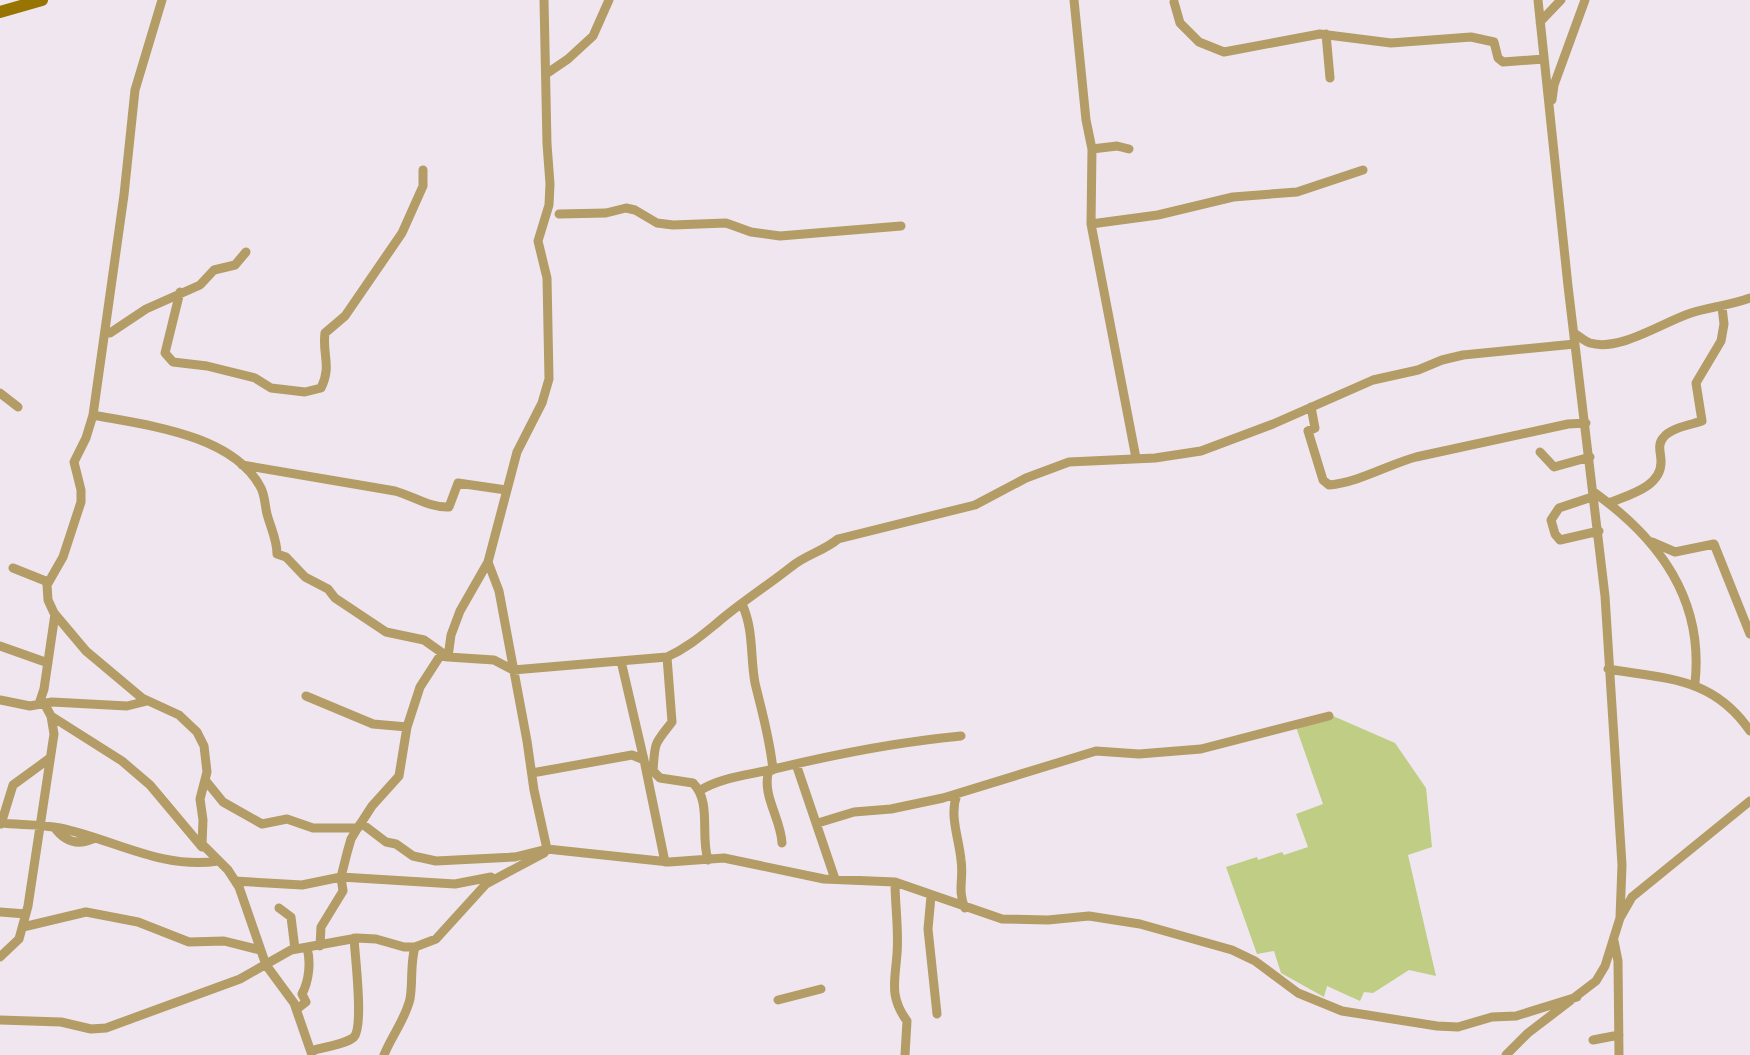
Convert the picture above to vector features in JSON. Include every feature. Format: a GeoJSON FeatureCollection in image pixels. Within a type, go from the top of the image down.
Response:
{"type":"FeatureCollection","features":[{"type":"Feature","properties":{"kind":"street"},"geometry":{"type":"LineString","coordinates":[[0,12],[42,0]]}},
{"type":"Feature","properties":{"kind":"street"},"geometry":{"type":"LineString","coordinates":[[162,0],[135,90],[124,195],[93,415],[86,438],[74,462],[81,490],[81,502],[63,557],[48,582],[48,600],[55,614],[80,645],[147,701],[179,715],[197,732],[206,756],[206,780],[200,799],[204,849]]}},
{"type":"Feature","properties":{"kind":"street"},"geometry":{"type":"LineString","coordinates":[[448,657],[451,635],[460,611],[488,562],[518,450],[542,403],[549,379],[547,278],[538,241],[549,198],[544,0]]}},
{"type":"Feature","properties":{"kind":"street"},"geometry":{"type":"LineString","coordinates":[[546,74],[568,59],[593,36],[609,0]]}},
{"type":"Feature","properties":{"kind":"street"},"geometry":{"type":"LineString","coordinates":[[1074,0],[1086,120],[1092,148],[1092,224],[1136,458]]}},
{"type":"Feature","properties":{"kind":"street"},"geometry":{"type":"LineString","coordinates":[[1538,0],[1575,344],[1599,531],[1608,669],[1614,718],[1615,782],[1622,865],[1620,918]]}},
{"type":"Feature","properties":{"kind":"street"},"geometry":{"type":"LineString","coordinates":[[1540,22],[1561,0]]}},
{"type":"Feature","properties":{"kind":"street"},"geometry":{"type":"LineString","coordinates":[[1550,118],[1554,85],[1585,0]]}},
{"type":"Feature","properties":{"kind":"street"},"geometry":{"type":"LineString","coordinates":[[1174,2],[1180,23],[1199,42],[1214,50],[1224,52],[1326,34],[1391,43],[1476,37],[1494,42],[1498,58],[1503,62],[1544,59]]}},
{"type":"Feature","properties":{"kind":"street"},"geometry":{"type":"LineString","coordinates":[[1326,34],[1330,78]]}},
{"type":"Feature","properties":{"kind":"street"},"geometry":{"type":"LineString","coordinates":[[1092,148],[1117,146],[1129,149]]}},
{"type":"Feature","properties":{"kind":"street"},"geometry":{"type":"LineString","coordinates":[[180,292],[165,353],[173,362],[207,366],[255,378],[271,388],[305,392],[321,388],[328,363],[324,343],[325,333],[345,316],[402,233],[423,186],[423,170]]}},
{"type":"Feature","properties":{"kind":"street"},"geometry":{"type":"LineString","coordinates":[[1092,224],[1158,215],[1233,197],[1297,192],[1363,170]]}},
{"type":"Feature","properties":{"kind":"street"},"geometry":{"type":"LineString","coordinates":[[559,214],[606,213],[626,208],[635,210],[657,223],[673,225],[726,223],[751,232],[780,236],[901,226]]}},
{"type":"Feature","properties":{"kind":"street"},"geometry":{"type":"LineString","coordinates":[[110,333],[129,319],[180,292],[200,285],[214,270],[235,265],[246,252]]}},
{"type":"Feature","properties":{"kind":"street"},"geometry":{"type":"LineString","coordinates":[[1574,333],[1588,342],[1603,344],[1628,339],[1692,313],[1750,298]]}},
{"type":"Feature","properties":{"kind":"street"},"geometry":{"type":"LineString","coordinates":[[1609,503],[1639,491],[1656,478],[1661,464],[1659,446],[1667,434],[1702,421],[1696,383],[1721,341],[1724,324],[1722,307]]}},
{"type":"Feature","properties":{"kind":"street"},"geometry":{"type":"LineString","coordinates":[[320,946],[323,922],[343,891],[341,877],[351,839],[372,806],[399,776],[407,728],[420,687],[440,656],[494,660],[513,670],[667,657],[701,638],[792,566],[825,550],[838,539],[975,505],[1026,478],[1069,462],[1136,458],[1201,450],[1373,380],[1418,370],[1463,355],[1575,344]]}},
{"type":"Feature","properties":{"kind":"street"},"geometry":{"type":"LineString","coordinates":[[0,393],[18,407]]}},
{"type":"Feature","properties":{"kind":"street"},"geometry":{"type":"LineString","coordinates":[[1311,407],[1315,428],[1308,431],[1323,480],[1329,485],[1368,476],[1395,463],[1416,457],[1568,424],[1586,423]]}},
{"type":"Feature","properties":{"kind":"street"},"geometry":{"type":"LineString","coordinates":[[93,415],[158,427],[216,447],[241,465],[262,490],[268,518],[278,542],[277,554],[286,556],[306,578],[328,589],[335,598],[380,629],[400,636],[424,640],[448,657]]}},
{"type":"Feature","properties":{"kind":"street"},"geometry":{"type":"LineString","coordinates":[[1540,452],[1554,466],[1590,457]]}},
{"type":"Feature","properties":{"kind":"street"},"geometry":{"type":"LineString","coordinates":[[241,465],[395,491],[416,501],[428,501],[439,508],[449,507],[458,483],[506,490]]}},
{"type":"Feature","properties":{"kind":"street"},"geometry":{"type":"LineString","coordinates":[[1595,494],[1609,503],[1650,541],[1671,573],[1693,622],[1698,659],[1695,683]]}},
{"type":"Feature","properties":{"kind":"street"},"geometry":{"type":"LineString","coordinates":[[1595,494],[1560,508],[1551,520],[1555,534],[1560,540],[1599,531]]}},
{"type":"Feature","properties":{"kind":"street"},"geometry":{"type":"LineString","coordinates":[[1650,541],[1675,552],[1714,544],[1750,634]]}},
{"type":"Feature","properties":{"kind":"street"},"geometry":{"type":"LineString","coordinates":[[0,1020],[61,1022],[91,1029],[113,1027],[240,980],[278,956],[295,949],[354,938],[376,939],[397,946],[415,947],[436,939],[486,884],[544,854],[547,849],[499,591],[488,562]]}},
{"type":"Feature","properties":{"kind":"street"},"geometry":{"type":"LineString","coordinates":[[13,568],[48,582]]}},
{"type":"Feature","properties":{"kind":"street"},"geometry":{"type":"LineString","coordinates":[[742,604],[750,626],[755,682],[767,728],[771,770],[766,779],[770,800],[782,833],[782,843]]}},
{"type":"Feature","properties":{"kind":"street"},"geometry":{"type":"LineString","coordinates":[[55,614],[41,704],[51,716],[129,767],[150,785],[204,849],[235,881],[245,901],[266,965],[297,1009],[313,1053],[353,1039],[358,1030],[360,1005],[355,974],[354,938]]}},
{"type":"Feature","properties":{"kind":"street"},"geometry":{"type":"LineString","coordinates":[[0,646],[48,663]]}},
{"type":"Feature","properties":{"kind":"street"},"geometry":{"type":"LineString","coordinates":[[667,657],[672,722],[659,734],[655,747],[653,771],[666,780],[693,783],[699,791],[704,805],[704,841],[708,860]]}},
{"type":"Feature","properties":{"kind":"street"},"geometry":{"type":"LineString","coordinates":[[621,661],[665,862]]}},
{"type":"Feature","properties":{"kind":"street"},"geometry":{"type":"LineString","coordinates":[[1608,669],[1695,683],[1719,699],[1750,731]]}},
{"type":"Feature","properties":{"kind":"street"},"geometry":{"type":"LineString","coordinates":[[306,696],[373,724],[407,728]]}},
{"type":"Feature","properties":{"kind":"street"},"geometry":{"type":"LineString","coordinates":[[0,700],[30,706],[41,704],[127,706],[147,701]]}},
{"type":"Feature","properties":{"kind":"street"},"geometry":{"type":"LineString","coordinates":[[0,957],[19,939],[26,914],[54,729],[51,716]]}},
{"type":"Feature","properties":{"kind":"street"},"geometry":{"type":"LineString","coordinates":[[818,823],[854,812],[915,805],[1096,751],[1138,754],[1201,749],[1329,716]]}},
{"type":"Feature","properties":{"kind":"street"},"geometry":{"type":"LineString","coordinates":[[699,791],[740,775],[860,753],[875,747],[961,736]]}},
{"type":"Feature","properties":{"kind":"street"},"geometry":{"type":"LineString","coordinates":[[532,773],[632,755],[644,760]]}},
{"type":"Feature","properties":{"kind":"street"},"geometry":{"type":"LineString","coordinates":[[50,758],[13,785],[0,823],[54,827],[69,840],[80,843],[93,839],[166,860],[200,864],[218,861]]}},
{"type":"Feature","properties":{"kind":"street"},"geometry":{"type":"LineString","coordinates":[[796,764],[818,823],[835,879]]}},
{"type":"Feature","properties":{"kind":"street"},"geometry":{"type":"LineString","coordinates":[[206,780],[223,802],[262,825],[287,819],[313,828],[360,825],[413,856],[436,861],[515,857],[547,849],[665,862],[733,859],[835,879],[895,882],[965,908],[1009,920],[1089,916],[1140,924],[1232,950],[1255,961],[1298,993],[1342,1011],[1437,1026],[1458,1027],[1492,1017],[1516,1016],[1577,997]]}},
{"type":"Feature","properties":{"kind":"street"},"geometry":{"type":"LineString","coordinates":[[957,794],[954,809],[962,861],[959,891],[965,908]]}},
{"type":"Feature","properties":{"kind":"street"},"geometry":{"type":"LineString","coordinates":[[1506,1055],[1528,1033],[1577,997],[1601,975],[1613,935],[1632,897],[1750,801]]}},
{"type":"Feature","properties":{"kind":"street"},"geometry":{"type":"LineString","coordinates":[[235,881],[302,885],[341,877],[455,884],[498,876]]}},
{"type":"Feature","properties":{"kind":"street"},"geometry":{"type":"LineString","coordinates":[[895,882],[897,953],[893,978],[898,1008],[908,1021],[905,1055]]}},
{"type":"Feature","properties":{"kind":"street"},"geometry":{"type":"LineString","coordinates":[[931,896],[928,929],[937,1014]]}},
{"type":"Feature","properties":{"kind":"street"},"geometry":{"type":"LineString","coordinates":[[279,908],[291,917],[295,949]]}},
{"type":"Feature","properties":{"kind":"street"},"geometry":{"type":"LineString","coordinates":[[0,912],[26,914]]}},
{"type":"Feature","properties":{"kind":"street"},"geometry":{"type":"LineString","coordinates":[[23,927],[86,912],[138,922],[189,942],[224,941],[260,950]]}},
{"type":"Feature","properties":{"kind":"street"},"geometry":{"type":"LineString","coordinates":[[1613,935],[1617,961],[1619,1055]]}},
{"type":"Feature","properties":{"kind":"street"},"geometry":{"type":"LineString","coordinates":[[384,1055],[403,1021],[410,998],[410,965],[415,947]]}},
{"type":"Feature","properties":{"kind":"street"},"geometry":{"type":"LineString","coordinates":[[297,1009],[306,1002],[302,994],[308,982],[307,948]]}},
{"type":"Feature","properties":{"kind":"street"},"geometry":{"type":"LineString","coordinates":[[778,1000],[821,989]]}},
{"type":"Feature","properties":{"kind":"street"},"geometry":{"type":"LineString","coordinates":[[1593,1040],[1619,1035]]}},
{"type":"Feature","properties":{"kind":"green space"},"geometry":{"type":"Polygon","coordinates":[[[1333,716],[1395,743],[1426,788],[1432,847],[1408,855],[1436,976],[1409,970],[1373,993],[1364,992],[1360,1001],[1327,986],[1324,997],[1281,973],[1274,951],[1257,954],[1226,867],[1257,857],[1258,860],[1282,852],[1284,855],[1308,847],[1296,814],[1323,804],[1296,727],[1333,716]]]}}]}
